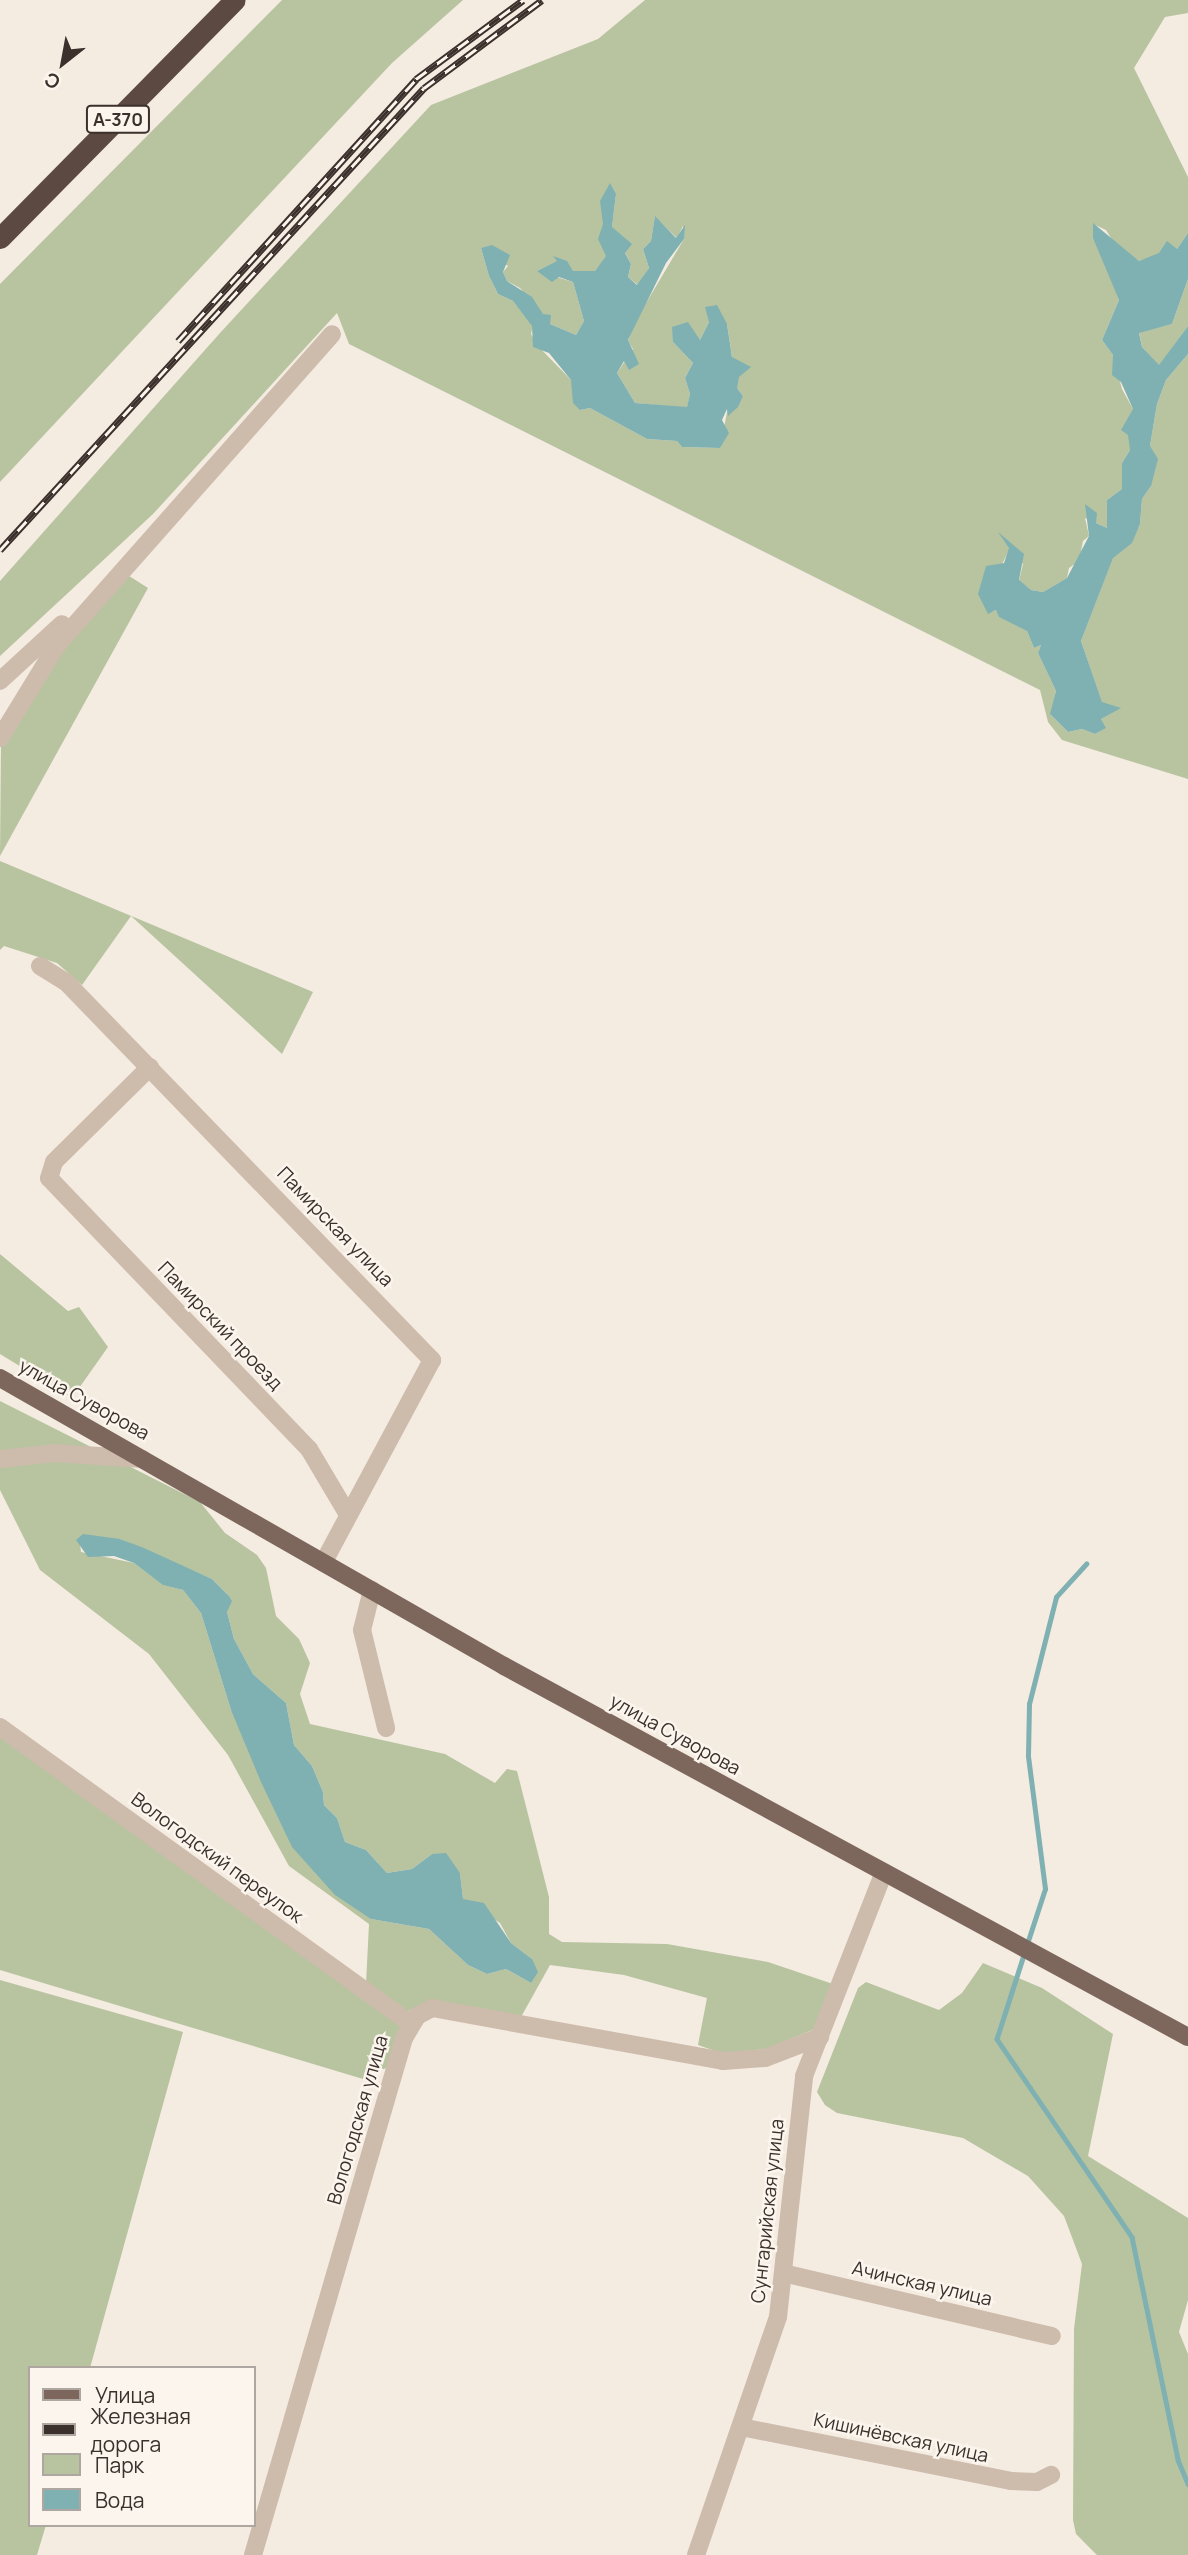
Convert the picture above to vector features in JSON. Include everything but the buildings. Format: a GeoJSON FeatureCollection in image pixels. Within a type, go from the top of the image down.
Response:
{"type":"FeatureCollection","features":[{"type":"Feature","properties":{"kind":"highway","name":"А-370"},"geometry":{"type":"LineString","coordinates":[[0,238],[235,0]]}},
{"type":"Feature","properties":{"kind":"main road","name":"улица Суворова"},"geometry":{"type":"LineString","coordinates":[[0,1378],[148,1459],[372,1590],[1188,2036]]}},
{"type":"Feature","properties":{"kind":"main road","name":"улица Суворова"},"geometry":{"type":"LineString","coordinates":[[0,1390],[148,1459]]}},
{"type":"Feature","properties":{"kind":"street"},"geometry":{"type":"LineString","coordinates":[[0,738],[57,645],[122,566],[332,334]]}},
{"type":"Feature","properties":{"kind":"street"},"geometry":{"type":"LineString","coordinates":[[0,681],[122,566]]}},
{"type":"Feature","properties":{"kind":"street","name":"Памирская улица"},"geometry":{"type":"LineString","coordinates":[[40,966],[67,983],[432,1360],[388,1446],[347,1513],[324,1563]]}},
{"type":"Feature","properties":{"kind":"street","name":"Памирский проезд"},"geometry":{"type":"LineString","coordinates":[[150,1067],[54,1162],[49,1178],[309,1449],[347,1513]]}},
{"type":"Feature","properties":{"kind":"street"},"geometry":{"type":"LineString","coordinates":[[0,1459],[54,1453],[148,1459]]}},
{"type":"Feature","properties":{"kind":"street"},"geometry":{"type":"LineString","coordinates":[[372,1590],[362,1630],[386,1728]]}},
{"type":"Feature","properties":{"kind":"street","name":"Вологодский переулок"},"geometry":{"type":"LineString","coordinates":[[0,1727],[410,2023]]}},
{"type":"Feature","properties":{"kind":"street","name":"Сунгарийская улица"},"geometry":{"type":"LineString","coordinates":[[696,2555],[769,2350],[782,2273],[802,2088],[884,1872]]}},
{"type":"Feature","properties":{"kind":"street","name":"Вологодская улица"},"geometry":{"type":"LineString","coordinates":[[253,2555],[410,2023],[432,2008],[723,2061],[765,2058],[820,2037]]}},
{"type":"Feature","properties":{"kind":"street","name":"Ачинская улица"},"geometry":{"type":"LineString","coordinates":[[782,2273],[1052,2336]]}},
{"type":"Feature","properties":{"kind":"street","name":"Кишинёвская улица"},"geometry":{"type":"LineString","coordinates":[[741,2427],[1011,2482],[1037,2483],[1051,2475]]}},
{"type":"Feature","properties":{"kind":"green space"},"geometry":{"type":"Polygon","coordinates":[[[282,0],[463,0],[392,63],[0,482],[0,284],[282,0]]]}},
{"type":"Feature","properties":{"kind":"green space"},"geometry":{"type":"Polygon","coordinates":[[[645,0],[1188,0],[1188,13],[1165,17],[1134,68],[1188,177],[1188,233],[1177,249],[1139,261],[1116,246],[1106,230],[1093,224],[1119,300],[1102,340],[1113,355],[1122,389],[1133,409],[1130,450],[1122,463],[1122,489],[1107,500],[1107,528],[1085,518],[1089,536],[1083,541],[1079,561],[1069,568],[1067,578],[1043,592],[1031,590],[1019,581],[1023,564],[1000,534],[1010,548],[984,601],[988,613],[997,610],[1027,631],[1034,648],[1041,645],[1038,653],[1056,691],[1051,715],[1068,732],[1082,729],[1095,734],[1105,728],[1101,719],[1119,708],[1102,703],[1081,641],[1113,557],[1131,543],[1140,524],[1142,499],[1151,486],[1150,446],[1157,404],[1166,380],[1188,354],[1188,779],[1062,740],[1048,722],[1040,690],[349,344],[337,313],[153,514],[0,656],[0,581],[220,333],[431,105],[598,39],[645,0]],[[616,194],[599,239],[607,256],[595,271],[573,271],[558,261],[537,271],[573,282],[584,321],[576,335],[550,324],[520,288],[507,281],[503,272],[508,266],[481,248],[489,276],[498,294],[513,301],[533,326],[531,334],[537,345],[571,380],[580,410],[590,408],[647,439],[677,441],[682,447],[720,448],[728,407],[728,415],[743,396],[737,388],[727,324],[709,322],[700,340],[673,342],[693,363],[685,378],[690,394],[687,408],[635,403],[617,373],[633,349],[628,341],[636,320],[684,239],[683,226],[677,238],[655,217],[651,241],[643,249],[649,268],[638,285],[628,277],[631,264],[612,227],[616,194]]]}},
{"type":"Feature","properties":{"kind":"green space"},"geometry":{"type":"Polygon","coordinates":[[[1188,279],[1188,326],[1159,366],[1142,347],[1139,332],[1172,324],[1188,279]]]}},
{"type":"Feature","properties":{"kind":"green space"},"geometry":{"type":"Polygon","coordinates":[[[126,574],[148,588],[0,856],[1,746],[46,668],[126,574]]]}},
{"type":"Feature","properties":{"kind":"green space"},"geometry":{"type":"Polygon","coordinates":[[[0,861],[313,992],[282,1054],[131,916],[82,985],[57,963],[4,946],[0,950],[0,861]]]}},
{"type":"Feature","properties":{"kind":"green space"},"geometry":{"type":"Polygon","coordinates":[[[0,1254],[68,1311],[79,1307],[108,1347],[72,1398],[0,1354],[0,1254]]]}},
{"type":"Feature","properties":{"kind":"green space"},"geometry":{"type":"Polygon","coordinates":[[[0,1401],[200,1502],[225,1533],[257,1555],[266,1568],[276,1616],[299,1639],[310,1663],[300,1694],[310,1724],[445,1754],[495,1783],[507,1769],[517,1771],[549,1897],[549,1934],[562,1942],[667,1944],[768,1962],[833,1984],[815,2029],[766,2049],[721,2053],[698,2045],[707,1998],[624,1975],[550,1965],[521,2017],[433,2001],[406,2012],[388,2067],[363,2079],[0,1970],[0,1718],[366,1984],[369,1924],[289,1866],[228,1755],[149,1654],[40,1570],[0,1490],[0,1401]],[[120,1539],[80,1544],[81,1552],[134,1563],[164,1585],[183,1590],[201,1613],[231,1710],[371,1919],[429,1929],[468,1965],[487,1974],[506,1969],[531,1983],[532,1959],[511,1943],[500,1923],[463,1899],[460,1873],[432,1854],[412,1869],[387,1873],[366,1850],[345,1842],[337,1818],[324,1805],[323,1792],[312,1766],[294,1745],[286,1703],[253,1674],[234,1639],[227,1612],[228,1595],[212,1579],[120,1539]]]}},
{"type":"Feature","properties":{"kind":"green space"},"geometry":{"type":"Polygon","coordinates":[[[983,1963],[1042,1988],[1113,2034],[1088,2156],[1188,2218],[1188,2300],[1179,2332],[1188,2354],[1188,2555],[1097,2555],[1076,2534],[1073,2520],[1074,2329],[1082,2264],[1064,2216],[1028,2176],[963,2138],[837,2113],[825,2105],[817,2092],[858,1988],[866,1982],[939,2010],[962,1993],[983,1963]]]}},
{"type":"Feature","properties":{"kind":"green space"},"geometry":{"type":"Polygon","coordinates":[[[0,1980],[183,2032],[91,2366],[28,2366],[28,2527],[45,2527],[37,2555],[0,2555],[0,1980]]]}},
{"type":"Feature","properties":{"kind":"water"},"geometry":{"type":"Polygon","coordinates":[[[610,183],[616,194],[612,227],[632,244],[625,253],[631,264],[628,277],[637,285],[649,268],[643,249],[651,241],[655,216],[676,238],[685,225],[684,239],[666,263],[628,340],[639,364],[629,370],[624,361],[617,373],[635,403],[687,407],[690,394],[685,378],[693,363],[673,342],[672,327],[688,322],[700,340],[709,322],[705,307],[717,305],[727,324],[732,357],[751,367],[739,377],[737,388],[743,396],[738,407],[728,416],[727,409],[722,420],[729,433],[720,448],[682,447],[677,441],[647,439],[590,408],[580,410],[573,403],[571,380],[549,353],[533,347],[532,326],[513,301],[498,294],[489,276],[481,248],[492,245],[510,255],[503,272],[507,281],[532,297],[543,314],[551,315],[550,324],[576,335],[584,321],[573,282],[559,277],[552,282],[537,271],[557,261],[553,256],[567,261],[573,271],[595,271],[606,256],[598,239],[603,224],[600,201],[610,183]]]}},
{"type":"Feature","properties":{"kind":"water"},"geometry":{"type":"Polygon","coordinates":[[[1093,223],[1139,261],[1159,253],[1167,241],[1177,249],[1188,233],[1188,279],[1172,324],[1139,333],[1142,347],[1159,365],[1188,326],[1188,354],[1166,380],[1157,404],[1150,446],[1158,459],[1151,486],[1142,499],[1140,524],[1132,543],[1113,558],[1081,641],[1102,702],[1121,708],[1101,719],[1106,728],[1095,734],[1082,729],[1068,732],[1050,714],[1056,691],[1038,653],[1041,645],[1034,648],[1027,631],[999,617],[996,610],[988,614],[978,594],[986,566],[1004,563],[1009,548],[998,532],[1024,554],[1019,580],[1031,590],[1043,592],[1067,578],[1089,536],[1085,504],[1097,513],[1096,523],[1107,528],[1107,500],[1122,489],[1122,463],[1130,450],[1128,435],[1121,430],[1133,409],[1121,382],[1112,375],[1113,355],[1102,340],[1119,300],[1093,238],[1093,223]]]}},
{"type":"Feature","properties":{"kind":"water"},"geometry":{"type":"Polygon","coordinates":[[[83,1534],[120,1539],[144,1548],[212,1579],[228,1595],[232,1601],[227,1612],[234,1639],[253,1674],[286,1703],[294,1745],[312,1766],[323,1792],[324,1805],[337,1818],[345,1842],[366,1850],[387,1873],[412,1869],[432,1854],[446,1853],[460,1873],[463,1899],[484,1903],[511,1943],[532,1959],[538,1972],[531,1983],[506,1969],[487,1974],[468,1965],[429,1929],[371,1919],[335,1895],[292,1847],[261,1782],[231,1710],[201,1613],[183,1590],[163,1585],[134,1563],[114,1556],[88,1557],[76,1540],[83,1534]]]}},
{"type":"Feature","properties":{"kind":"waterway"},"geometry":{"type":"LineString","coordinates":[[1027,1944],[1045,1889],[1028,1756],[1029,1704],[1056,1597],[1086,1564]]}},
{"type":"Feature","properties":{"kind":"waterway"},"geometry":{"type":"LineString","coordinates":[[1025,1952],[997,2039],[1132,2237],[1178,2460],[1188,2484]]}},
{"type":"Feature","properties":{"kind":"railway"},"geometry":{"type":"LineString","coordinates":[[178,341],[416,79],[523,0]]}},
{"type":"Feature","properties":{"kind":"railway"},"geometry":{"type":"LineString","coordinates":[[0,550],[424,88],[542,0]]}}]}
